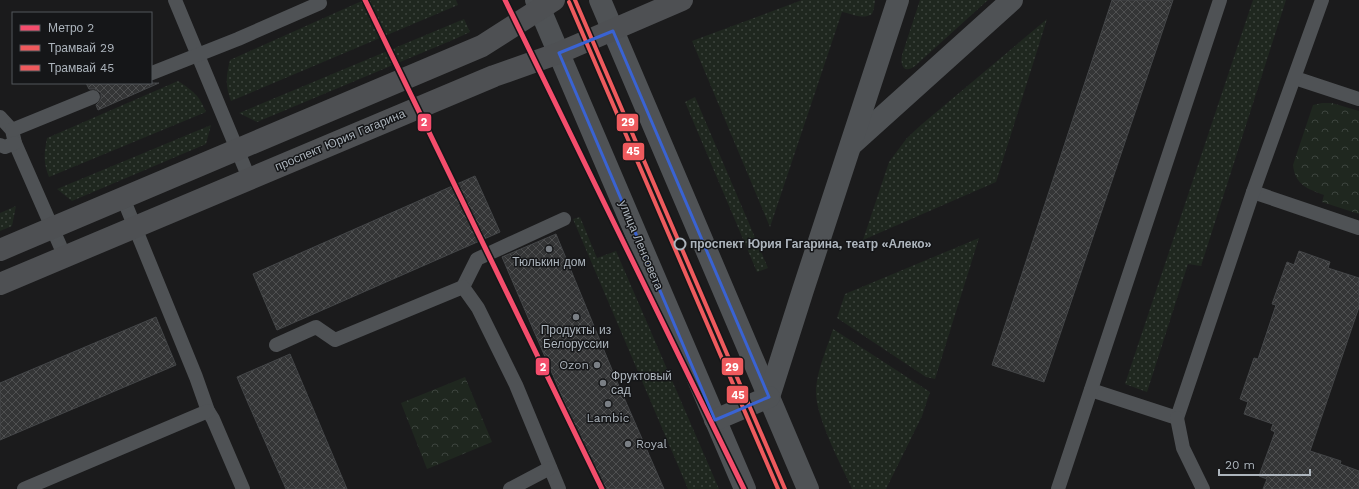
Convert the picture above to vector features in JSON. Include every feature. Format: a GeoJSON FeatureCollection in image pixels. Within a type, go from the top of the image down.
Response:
{"type":"FeatureCollection","features":[{"type":"Feature","properties":{"kind":"main road","name":"проспект Юрия Гагарина"},"geometry":{"type":"LineString","coordinates":[[0,284],[249,178],[494,76],[559,53],[613,31],[682,0]]}},
{"type":"Feature","properties":{"kind":"main road"},"geometry":{"type":"LineString","coordinates":[[0,250],[482,46],[544,3]]}},
{"type":"Feature","properties":{"kind":"street"},"geometry":{"type":"LineString","coordinates":[[600,0],[808,489]]}},
{"type":"Feature","properties":{"kind":"street"},"geometry":{"type":"LineString","coordinates":[[715,420],[769,397],[898,0]]}},
{"type":"Feature","properties":{"kind":"street"},"geometry":{"type":"LineString","coordinates":[[851,145],[1012,0]]}},
{"type":"Feature","properties":{"kind":"street","name":"улица Ленсовета"},"geometry":{"type":"LineString","coordinates":[[544,3],[559,53],[745,489]]}},
{"type":"Feature","properties":{"kind":"lane"},"geometry":{"type":"LineString","coordinates":[[175,0],[249,178]]}},
{"type":"Feature","properties":{"kind":"lane"},"geometry":{"type":"LineString","coordinates":[[1058,489],[1220,0]]}},
{"type":"Feature","properties":{"kind":"lane"},"geometry":{"type":"LineString","coordinates":[[1203,489],[1183,448],[1177,418],[1253,192],[1322,0]]}},
{"type":"Feature","properties":{"kind":"lane"},"geometry":{"type":"LineString","coordinates":[[152,72],[238,39],[320,3]]}},
{"type":"Feature","properties":{"kind":"lane"},"geometry":{"type":"LineString","coordinates":[[1295,78],[1359,99]]}},
{"type":"Feature","properties":{"kind":"lane"},"geometry":{"type":"LineString","coordinates":[[0,145],[5,147],[14,136],[93,97]]}},
{"type":"Feature","properties":{"kind":"lane"},"geometry":{"type":"LineString","coordinates":[[0,117],[14,136],[65,256]]}},
{"type":"Feature","properties":{"kind":"lane"},"geometry":{"type":"LineString","coordinates":[[1253,192],[1359,228]]}},
{"type":"Feature","properties":{"kind":"lane"},"geometry":{"type":"LineString","coordinates":[[123,198],[136,226],[208,411],[213,419],[243,489]]}},
{"type":"Feature","properties":{"kind":"lane"},"geometry":{"type":"LineString","coordinates":[[276,344],[316,327],[335,340],[463,287],[477,259],[564,219]]}},
{"type":"Feature","properties":{"kind":"lane"},"geometry":{"type":"LineString","coordinates":[[463,287],[478,308],[516,385],[559,489]]}},
{"type":"Feature","properties":{"kind":"lane"},"geometry":{"type":"LineString","coordinates":[[1091,390],[1177,418]]}},
{"type":"Feature","properties":{"kind":"lane"},"geometry":{"type":"LineString","coordinates":[[24,489],[208,411]]}},
{"type":"Feature","properties":{"kind":"lane"},"geometry":{"type":"LineString","coordinates":[[510,489],[550,468]]}},
{"type":"Feature","properties":{"kind":"highlighted area"},"geometry":{"type":"Polygon","coordinates":[[[613,31],[769,397],[715,420],[559,53],[613,31]]]}},
{"type":"Feature","properties":{"kind":"green space"},"geometry":{"type":"Polygon","coordinates":[[[364,0],[456,0],[458,5],[231,101],[227,80],[230,60],[364,0]]]}},
{"type":"Feature","properties":{"kind":"green space"},"geometry":{"type":"Polygon","coordinates":[[[802,0],[875,0],[872,14],[868,16],[861,17],[842,12],[770,227],[692,41],[802,0]]]}},
{"type":"Feature","properties":{"kind":"green space"},"geometry":{"type":"Polygon","coordinates":[[[920,0],[988,0],[915,66],[906,69],[902,65],[902,55],[920,0]]]}},
{"type":"Feature","properties":{"kind":"green space"},"geometry":{"type":"Polygon","coordinates":[[[1253,0],[1286,0],[1201,266],[1188,264],[1147,392],[1125,384],[1253,0]]]}},
{"type":"Feature","properties":{"kind":"green space"},"geometry":{"type":"Polygon","coordinates":[[[464,19],[470,32],[257,122],[239,113],[464,19]]]}},
{"type":"Feature","properties":{"kind":"green space"},"geometry":{"type":"Polygon","coordinates":[[[1047,19],[996,182],[863,240],[889,162],[907,138],[1047,19]]]}},
{"type":"Feature","properties":{"kind":"green space"},"geometry":{"type":"Polygon","coordinates":[[[178,81],[195,94],[201,101],[206,112],[49,177],[45,158],[47,138],[178,81]]]}},
{"type":"Feature","properties":{"kind":"green space"},"geometry":{"type":"Polygon","coordinates":[[[695,97],[768,268],[757,272],[685,102],[695,97]]]}},
{"type":"Feature","properties":{"kind":"green space"},"geometry":{"type":"Polygon","coordinates":[[[1332,103],[1359,111],[1359,214],[1322,202],[1324,195],[1313,191],[1299,182],[1294,172],[1293,165],[1313,105],[1332,103]]]}},
{"type":"Feature","properties":{"kind":"green space"},"geometry":{"type":"Polygon","coordinates":[[[211,125],[206,144],[72,201],[57,189],[211,125]]]}},
{"type":"Feature","properties":{"kind":"green space"},"geometry":{"type":"Polygon","coordinates":[[[16,206],[12,226],[0,231],[0,213],[16,206]]]}},
{"type":"Feature","properties":{"kind":"green space"},"geometry":{"type":"Polygon","coordinates":[[[580,217],[597,258],[616,251],[719,489],[688,489],[573,219],[580,217]]]}},
{"type":"Feature","properties":{"kind":"green space"},"geometry":{"type":"Polygon","coordinates":[[[979,238],[935,379],[926,377],[837,318],[845,294],[979,238]]]}},
{"type":"Feature","properties":{"kind":"green space"},"geometry":{"type":"Polygon","coordinates":[[[833,329],[930,392],[922,416],[886,489],[852,489],[835,453],[819,412],[816,388],[817,381],[833,329]]]}},
{"type":"Feature","properties":{"kind":"green space"},"geometry":{"type":"Polygon","coordinates":[[[465,377],[492,442],[427,469],[401,403],[465,377]]]}},
{"type":"Feature","properties":{"kind":"building"},"geometry":{"type":"Polygon","coordinates":[[[1112,0],[1173,0],[1044,382],[992,365],[1112,0]]]}},
{"type":"Feature","properties":{"kind":"building"},"geometry":{"type":"Polygon","coordinates":[[[159,83],[98,110],[96,105],[101,99],[101,93],[95,89],[89,89],[86,84],[159,83]]]}},
{"type":"Feature","properties":{"kind":"building"},"geometry":{"type":"Polygon","coordinates":[[[475,176],[500,232],[277,330],[253,274],[475,176]]]}},
{"type":"Feature","properties":{"kind":"building"},"geometry":{"type":"Polygon","coordinates":[[[556,234],[615,377],[664,489],[602,489],[502,257],[556,234]]]}},
{"type":"Feature","properties":{"kind":"building"},"geometry":{"type":"Polygon","coordinates":[[[1299,251],[1330,262],[1328,268],[1359,278],[1359,307],[1310,451],[1341,461],[1340,464],[1359,471],[1359,489],[1263,489],[1267,479],[1259,476],[1275,432],[1271,430],[1273,424],[1244,414],[1248,402],[1240,399],[1254,358],[1258,359],[1276,305],[1272,304],[1287,262],[1294,265],[1299,251]]]}},
{"type":"Feature","properties":{"kind":"building"},"geometry":{"type":"Polygon","coordinates":[[[156,317],[176,365],[0,440],[0,383],[156,317]]]}},
{"type":"Feature","properties":{"kind":"building"},"geometry":{"type":"Polygon","coordinates":[[[290,354],[347,489],[286,489],[237,377],[290,354]]]}},
{"type":"Feature","properties":{"kind":"metro line","name":"2"},"geometry":{"type":"LineString","coordinates":[[365,0],[602,489]]}},
{"type":"Feature","properties":{"kind":"metro line","name":"2"},"geometry":{"type":"LineString","coordinates":[[505,0],[744,489]]}},
{"type":"Feature","properties":{"kind":"tram line","name":"29"},"geometry":{"type":"LineString","coordinates":[[575,0],[785,489]]}},
{"type":"Feature","properties":{"kind":"tram line","name":"45"},"geometry":{"type":"LineString","coordinates":[[569,2],[778,489]]}},
{"type":"Feature","properties":{"kind":"place","name":"проспект Юрия Гагарина, театр «Алеко»"},"geometry":{"type":"Point","coordinates":[680,244]}},
{"type":"Feature","properties":{"kind":"place","name":"Тюлькин дом"},"geometry":{"type":"Point","coordinates":[549,249]}},
{"type":"Feature","properties":{"kind":"place","name":"Продукты из Белоруссии"},"geometry":{"type":"Point","coordinates":[576,317]}},
{"type":"Feature","properties":{"kind":"place","name":"Ozon"},"geometry":{"type":"Point","coordinates":[597,365]}},
{"type":"Feature","properties":{"kind":"place","name":"Фруктовый сад"},"geometry":{"type":"Point","coordinates":[603,383]}},
{"type":"Feature","properties":{"kind":"place","name":"Lambic"},"geometry":{"type":"Point","coordinates":[608,404]}},
{"type":"Feature","properties":{"kind":"place","name":"Royal"},"geometry":{"type":"Point","coordinates":[628,444]}}]}
